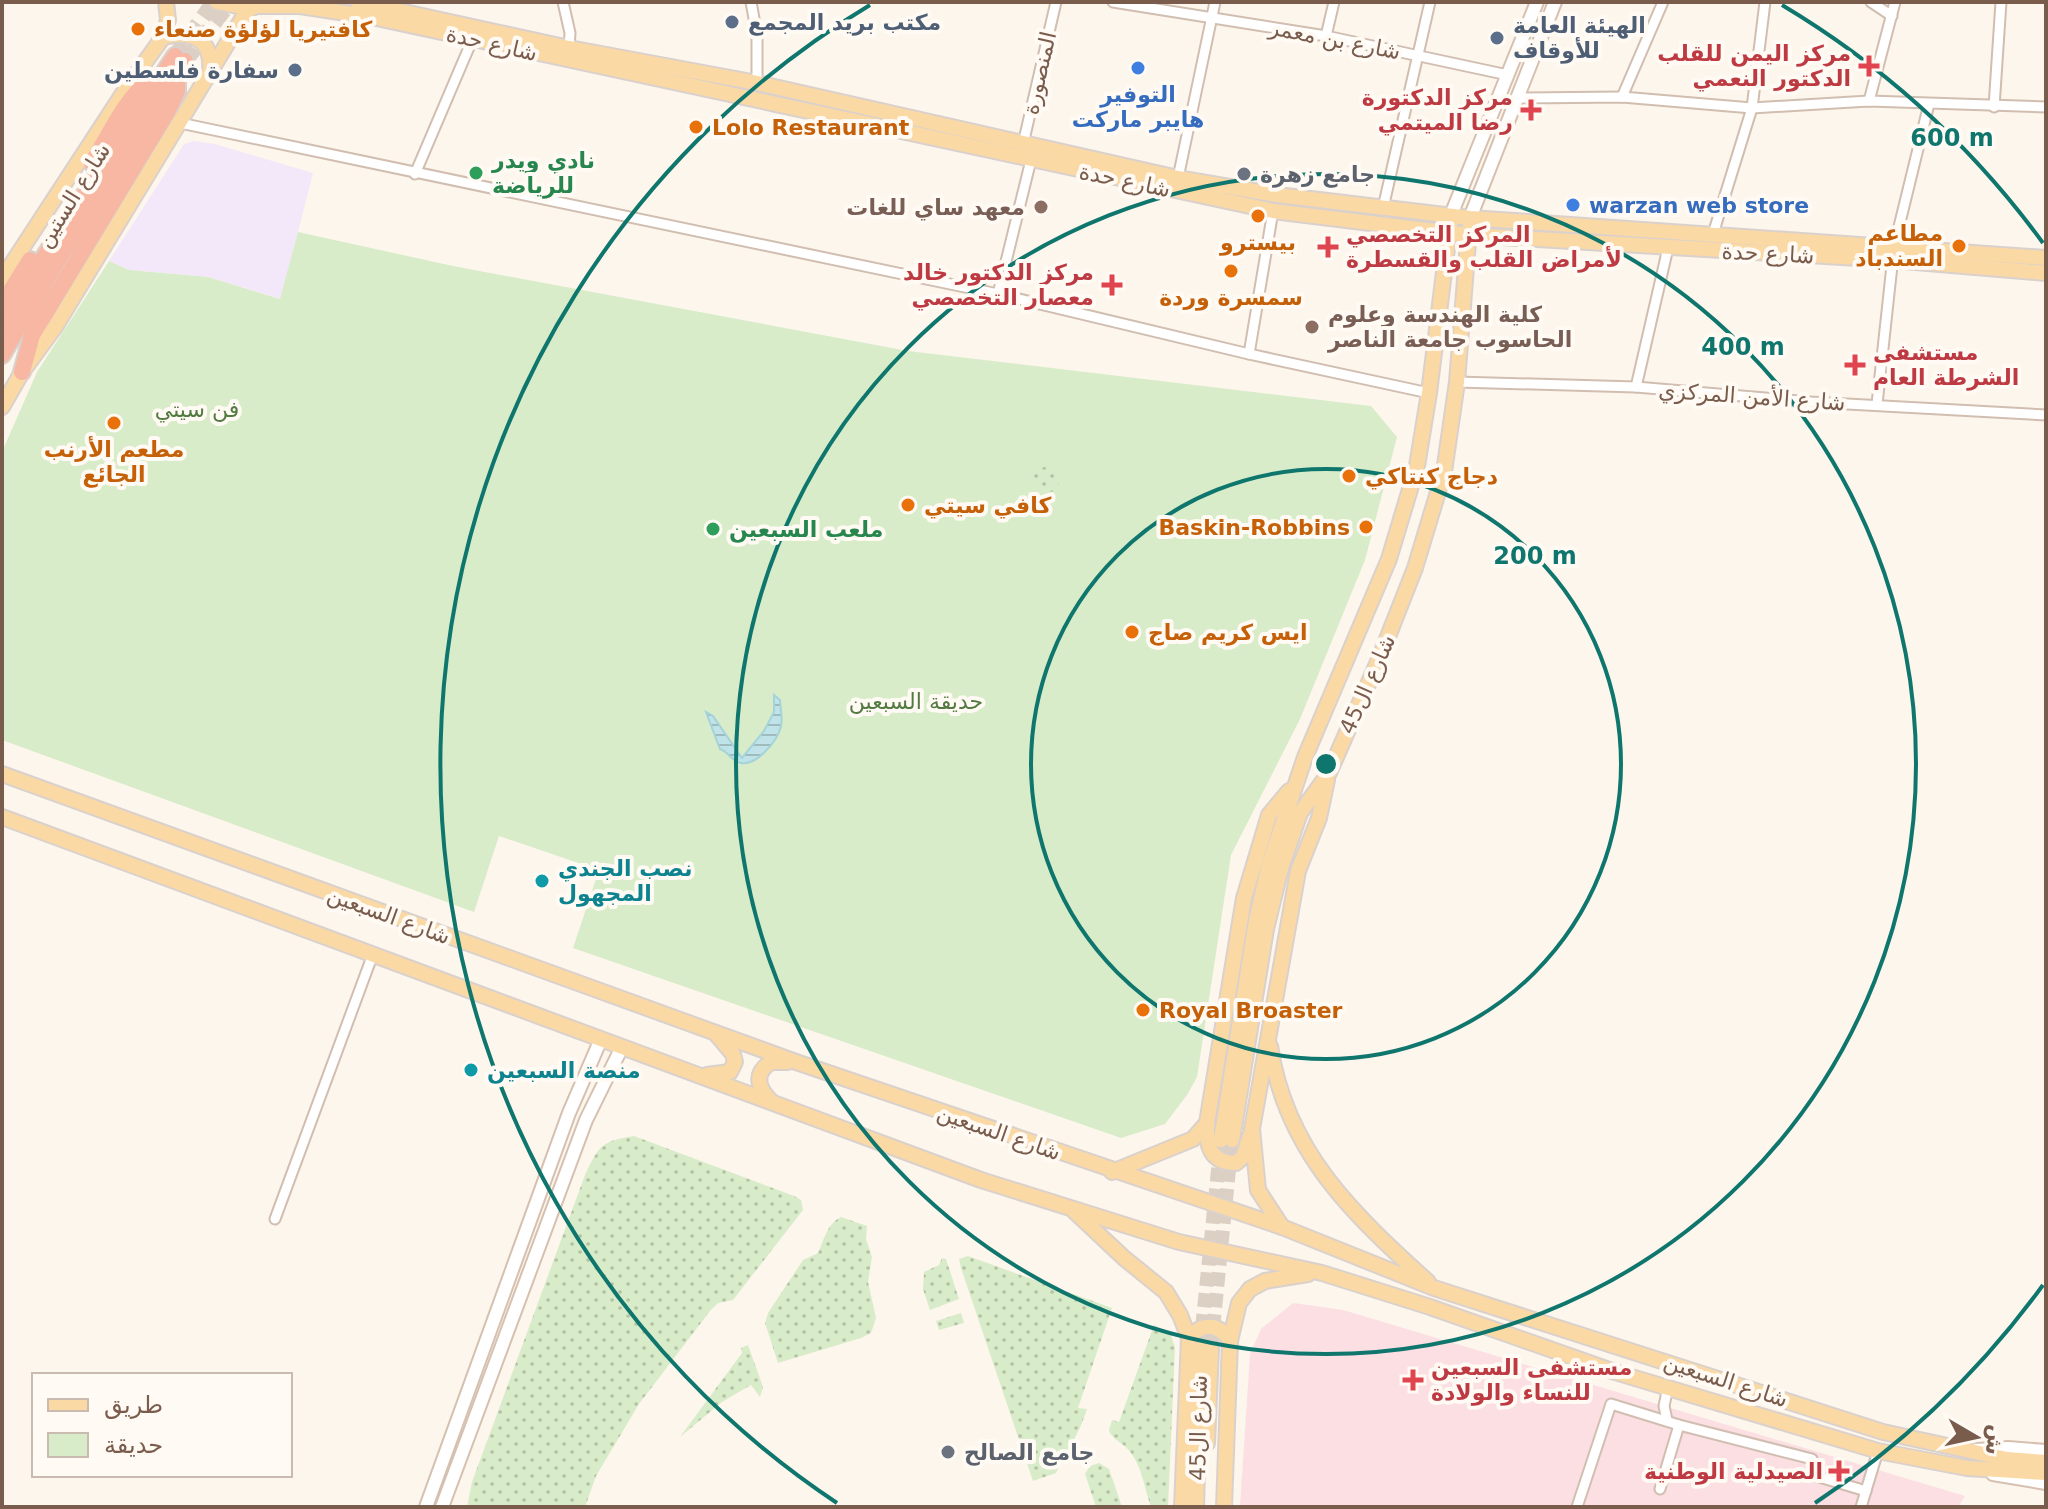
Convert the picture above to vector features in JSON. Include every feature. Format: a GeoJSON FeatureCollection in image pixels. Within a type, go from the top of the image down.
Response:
{"type":"FeatureCollection","features":[{"type":"Feature","properties":{"kind":"highway"},"geometry":{"type":"LineString","coordinates":[[2,305],[128,105],[142,86],[175,65],[177,91],[167,112],[32,335],[22,372]]}},
{"type":"Feature","properties":{"kind":"highway","name":"شارع الستين"},"geometry":{"type":"LineString","coordinates":[[2,330],[46,254],[175,65]]}},
{"type":"Feature","properties":{"kind":"highway","name":"شارع الستين"},"geometry":{"type":"LineString","coordinates":[[2,355],[175,65]]}},
{"type":"Feature","properties":{"kind":"main road"},"geometry":{"type":"LineString","coordinates":[[2,279],[6,261],[163,37],[168,20],[166,2]]}},
{"type":"Feature","properties":{"kind":"main road","name":"شارع حدة"},"geometry":{"type":"LineString","coordinates":[[217,2],[254,7],[300,6],[372,17],[1273,211],[1468,235],[1668,248],[2046,258]]}},
{"type":"Feature","properties":{"kind":"main road","name":"شارع حدة"},"geometry":{"type":"LineString","coordinates":[[358,2],[569,48],[757,83],[1178,178],[1277,195],[1470,218],[1713,234],[2046,273]]}},
{"type":"Feature","properties":{"kind":"main road"},"geometry":{"type":"LineString","coordinates":[[2,407],[22,372],[55,327],[247,11],[254,7]]}},
{"type":"Feature","properties":{"kind":"main road"},"geometry":{"type":"LineString","coordinates":[[163,37],[188,34],[200,40],[208,50],[210,72]]}},
{"type":"Feature","properties":{"kind":"main road","name":"شارع ال45"},"geometry":{"type":"LineString","coordinates":[[1451,215],[1417,466],[1389,559],[1322,715],[1269,864],[1256,921],[1227,1140],[1266,929],[1281,868],[1300,813],[1329,773],[1415,568],[1444,472],[1457,382],[1470,218]]}},
{"type":"Feature","properties":{"kind":"main road"},"geometry":{"type":"LineString","coordinates":[[1389,559],[1415,568]]}},
{"type":"Feature","properties":{"kind":"main road","name":"شارع السبعين"},"geometry":{"type":"LineString","coordinates":[[2,772],[796,1062],[1112,1172],[1282,1227],[1434,1288],[1883,1432],[2008,1464]]}},
{"type":"Feature","properties":{"kind":"main road"},"geometry":{"type":"LineString","coordinates":[[1297,782],[1269,815],[1244,898],[1207,1123],[1209,1151],[1216,1159],[1226,1163],[1236,1163],[1243,1157],[1252,1129],[1298,871],[1319,818],[1329,773]]}},
{"type":"Feature","properties":{"kind":"main road","name":"شارع السبعين"},"geometry":{"type":"LineString","coordinates":[[2,817],[981,1180],[1179,1242],[1322,1273],[1668,1387],[1878,1451],[1967,1468],[2008,1464]]}},
{"type":"Feature","properties":{"kind":"main road"},"geometry":{"type":"LineString","coordinates":[[698,1075],[722,1074],[730,1072],[733,1067],[733,1054],[716,1033]]}},
{"type":"Feature","properties":{"kind":"main road"},"geometry":{"type":"LineString","coordinates":[[1268,1033],[1287,1115],[1333,1188],[1363,1224],[1434,1288]]}},
{"type":"Feature","properties":{"kind":"main road"},"geometry":{"type":"LineString","coordinates":[[772,1102],[760,1090],[760,1072],[771,1062],[796,1062]]}},
{"type":"Feature","properties":{"kind":"main road"},"geometry":{"type":"LineString","coordinates":[[1112,1172],[1184,1144],[1207,1123]]}},
{"type":"Feature","properties":{"kind":"main road"},"geometry":{"type":"LineString","coordinates":[[1252,1129],[1258,1190],[1282,1227]]}},
{"type":"Feature","properties":{"kind":"main road"},"geometry":{"type":"LineString","coordinates":[[1071,1208],[1166,1292],[1200,1345]]}},
{"type":"Feature","properties":{"kind":"main road"},"geometry":{"type":"LineString","coordinates":[[1224,1507],[1230,1341],[1239,1303],[1250,1289],[1265,1281],[1322,1273]]}},
{"type":"Feature","properties":{"kind":"main road"},"geometry":{"type":"LineString","coordinates":[[1182,1507],[1200,1345],[1196,1330],[1205,1326],[1216,1327],[1225,1332],[1230,1341]]}},
{"type":"Feature","properties":{"kind":"main road","name":"شارع ال45"},"geometry":{"type":"LineString","coordinates":[[1196,1507],[1200,1345]]}},
{"type":"Feature","properties":{"kind":"main road","name":"شارع ال45"},"geometry":{"type":"LineString","coordinates":[[1200,1345],[1205,1507]]}},
{"type":"Feature","properties":{"kind":"main road"},"geometry":{"type":"LineString","coordinates":[[2008,1464],[2046,1462]]}},
{"type":"Feature","properties":{"kind":"main road"},"geometry":{"type":"LineString","coordinates":[[2008,1464],[2046,1473]]}},
{"type":"Feature","properties":{"kind":"street"},"geometry":{"type":"LineString","coordinates":[[563,2],[570,33],[569,48]]}},
{"type":"Feature","properties":{"kind":"street"},"geometry":{"type":"LineString","coordinates":[[751,2],[757,35],[757,83]]}},
{"type":"Feature","properties":{"kind":"street","name":"المنصورة"},"geometry":{"type":"LineString","coordinates":[[1023,144],[1056,2]]}},
{"type":"Feature","properties":{"kind":"street","name":"شارع بن معمر"},"geometry":{"type":"LineString","coordinates":[[1113,2],[1326,36],[1508,75]]}},
{"type":"Feature","properties":{"kind":"street"},"geometry":{"type":"LineString","coordinates":[[1178,178],[1215,2]]}},
{"type":"Feature","properties":{"kind":"street"},"geometry":{"type":"LineString","coordinates":[[1326,36],[1334,2]]}},
{"type":"Feature","properties":{"kind":"street"},"geometry":{"type":"LineString","coordinates":[[1383,208],[1430,2]]}},
{"type":"Feature","properties":{"kind":"street"},"geometry":{"type":"LineString","coordinates":[[1451,215],[1537,2]]}},
{"type":"Feature","properties":{"kind":"street"},"geometry":{"type":"LineString","coordinates":[[1470,218],[1555,2]]}},
{"type":"Feature","properties":{"kind":"street"},"geometry":{"type":"LineString","coordinates":[[1622,97],[1663,2]]}},
{"type":"Feature","properties":{"kind":"street"},"geometry":{"type":"LineString","coordinates":[[1713,234],[1752,108],[1765,2]]}},
{"type":"Feature","properties":{"kind":"street"},"geometry":{"type":"LineString","coordinates":[[1871,2],[1892,16]]}},
{"type":"Feature","properties":{"kind":"street"},"geometry":{"type":"LineString","coordinates":[[1869,101],[1895,2]]}},
{"type":"Feature","properties":{"kind":"street"},"geometry":{"type":"LineString","coordinates":[[1994,107],[2001,2]]}},
{"type":"Feature","properties":{"kind":"street"},"geometry":{"type":"LineString","coordinates":[[415,174],[473,38]]}},
{"type":"Feature","properties":{"kind":"street"},"geometry":{"type":"LineString","coordinates":[[1517,98],[1622,97],[1752,108],[1869,101],[2046,107]]}},
{"type":"Feature","properties":{"kind":"street"},"geometry":{"type":"LineString","coordinates":[[1877,404],[1893,254],[1929,104]]}},
{"type":"Feature","properties":{"kind":"street"},"geometry":{"type":"LineString","coordinates":[[180,123],[998,294],[1429,393]]}},
{"type":"Feature","properties":{"kind":"street"},"geometry":{"type":"LineString","coordinates":[[998,294],[1031,160]]}},
{"type":"Feature","properties":{"kind":"street"},"geometry":{"type":"LineString","coordinates":[[1249,354],[1273,211]]}},
{"type":"Feature","properties":{"kind":"street"},"geometry":{"type":"LineString","coordinates":[[1636,387],[1668,248]]}},
{"type":"Feature","properties":{"kind":"street","name":"شارع الأمن المركزي"},"geometry":{"type":"LineString","coordinates":[[1457,382],[1636,387],[1811,402],[2046,415]]}},
{"type":"Feature","properties":{"kind":"street"},"geometry":{"type":"LineString","coordinates":[[275,1219],[373,954]]}},
{"type":"Feature","properties":{"kind":"street"},"geometry":{"type":"LineString","coordinates":[[426,1507],[569,1113],[601,1039]]}},
{"type":"Feature","properties":{"kind":"street"},"geometry":{"type":"LineString","coordinates":[[442,1507],[586,1120],[622,1047]]}},
{"type":"Feature","properties":{"kind":"street"},"geometry":{"type":"LineString","coordinates":[[1667,1420],[1664,1406],[1668,1387]]}},
{"type":"Feature","properties":{"kind":"street"},"geometry":{"type":"LineString","coordinates":[[1577,1507],[1611,1404],[1812,1459],[1816,1476],[1866,1491]]}},
{"type":"Feature","properties":{"kind":"street"},"geometry":{"type":"LineString","coordinates":[[1660,1489],[1679,1425]]}},
{"type":"Feature","properties":{"kind":"street"},"geometry":{"type":"LineString","coordinates":[[453,1430],[468,1437]]}},
{"type":"Feature","properties":{"kind":"street"},"geometry":{"type":"LineString","coordinates":[[1966,1451],[2008,1448],[2046,1451]]}},
{"type":"Feature","properties":{"kind":"street"},"geometry":{"type":"LineString","coordinates":[[1861,1507],[1878,1451]]}},
{"type":"Feature","properties":{"kind":"street"},"geometry":{"type":"LineString","coordinates":[[1967,1468],[2046,1483]]}},
{"type":"Feature","properties":{"kind":"shaded area"},"geometry":{"type":"Polygon","coordinates":[[[194,141],[215,144],[313,173],[281,299],[208,277],[129,270],[109,261],[184,144],[194,141]]]}},
{"type":"Feature","properties":{"kind":"shaded area","name":"مستشفى السبعين للنساء والولادة"},"geometry":{"type":"Polygon","coordinates":[[[1293,1303],[1343,1310],[1965,1496],[1958,1507],[1240,1507],[1250,1354],[1261,1329],[1293,1303]]]}},
{"type":"Feature","properties":{"kind":"green space","name":"حديقة السبعين"},"geometry":{"type":"Polygon","coordinates":[[[298,232],[453,266],[908,351],[1371,406],[1397,437],[1365,560],[1300,719],[1231,855],[1197,1077],[1165,1124],[1121,1138],[573,948],[599,870],[499,836],[474,912],[2,740],[2,452],[37,372],[109,261],[129,270],[208,277],[280,299],[298,232]]]}},
{"type":"Feature","properties":{"kind":"green space"},"geometry":{"type":"Polygon","coordinates":[[[1046,467],[1055,471],[1059,480],[1055,489],[1046,493],[1037,489],[1033,480],[1037,471],[1046,467]]]}},
{"type":"Feature","properties":{"kind":"green space"},"geometry":{"type":"Polygon","coordinates":[[[634,1136],[794,1196],[801,1200],[803,1210],[733,1300],[718,1303],[710,1311],[639,1404],[596,1476],[585,1507],[467,1507],[472,1482],[585,1175],[603,1146],[634,1136]]]}},
{"type":"Feature","properties":{"kind":"green space"},"geometry":{"type":"Polygon","coordinates":[[[841,1217],[867,1226],[866,1239],[872,1257],[868,1282],[876,1318],[871,1333],[778,1363],[765,1323],[768,1313],[803,1260],[818,1253],[829,1228],[841,1217]]]}},
{"type":"Feature","properties":{"kind":"green space"},"geometry":{"type":"Polygon","coordinates":[[[968,1256],[1112,1308],[1078,1408],[1087,1409],[1080,1427],[1056,1473],[1033,1481],[961,1268],[959,1259],[968,1256]]]}},
{"type":"Feature","properties":{"kind":"green space"},"geometry":{"type":"Polygon","coordinates":[[[942,1258],[946,1259],[959,1299],[930,1310],[923,1289],[924,1272],[939,1265],[942,1258]]]}},
{"type":"Feature","properties":{"kind":"green space"},"geometry":{"type":"Polygon","coordinates":[[[961,1313],[964,1323],[939,1330],[936,1321],[961,1313]]]}},
{"type":"Feature","properties":{"kind":"green space"},"geometry":{"type":"Polygon","coordinates":[[[1154,1325],[1170,1333],[1175,1347],[1168,1507],[1151,1507],[1135,1459],[1109,1431],[1112,1420],[1119,1422],[1154,1325]]]}},
{"type":"Feature","properties":{"kind":"green space"},"geometry":{"type":"Polygon","coordinates":[[[748,1345],[763,1387],[760,1397],[751,1385],[722,1402],[680,1437],[742,1353],[741,1348],[748,1345]]]}},
{"type":"Feature","properties":{"kind":"green space"},"geometry":{"type":"Polygon","coordinates":[[[1099,1463],[1109,1469],[1122,1507],[1096,1507],[1085,1474],[1090,1466],[1099,1463]]]}},
{"type":"Feature","properties":{"kind":"water"},"geometry":{"type":"Polygon","coordinates":[[[774,695],[780,700],[782,723],[766,751],[754,760],[741,763],[720,749],[706,712],[713,716],[742,758],[764,731],[774,712],[774,695]]]}},
{"type":"Feature","properties":{"kind":"tunnel"},"geometry":{"type":"LineString","coordinates":[[175,56],[214,2]]}},
{"type":"Feature","properties":{"kind":"tunnel"},"geometry":{"type":"LineString","coordinates":[[185,61],[230,2]]}},
{"type":"Feature","properties":{"kind":"tunnel"},"geometry":{"type":"LineString","coordinates":[[1200,1349],[1221,1140]]}},
{"type":"Feature","properties":{"kind":"tunnel"},"geometry":{"type":"LineString","coordinates":[[1211,1349],[1232,1140]]}},
{"type":"Feature","properties":{"kind":"place","name":"مكتب بريد المجمع"},"geometry":{"type":"Point","coordinates":[732,22]}},
{"type":"Feature","properties":{"kind":"place","name":"كافتيريا لؤلؤة صنعاء"},"geometry":{"type":"Point","coordinates":[138,29]}},
{"type":"Feature","properties":{"kind":"place","name":"الهيئة العامة للأوقاف"},"geometry":{"type":"Point","coordinates":[1497,38]}},
{"type":"Feature","properties":{"kind":"place","name":"مركز اليمن للقلب الدكتور النعمي"},"geometry":{"type":"Point","coordinates":[1869,66]}},
{"type":"Feature","properties":{"kind":"place","name":"التوفير هايبر ماركت"},"geometry":{"type":"Point","coordinates":[1138,68]}},
{"type":"Feature","properties":{"kind":"place","name":"سفارة فلسطين"},"geometry":{"type":"Point","coordinates":[295,70]}},
{"type":"Feature","properties":{"kind":"place","name":"مركز الدكتورة رضا الميتمي"},"geometry":{"type":"Point","coordinates":[1531,110]}},
{"type":"Feature","properties":{"kind":"place","name":"Lolo Restaurant"},"geometry":{"type":"Point","coordinates":[696,127]}},
{"type":"Feature","properties":{"kind":"place","name":"نادي ويدر للرياضة"},"geometry":{"type":"Point","coordinates":[476,173]}},
{"type":"Feature","properties":{"kind":"place","name":"جامع زهرة"},"geometry":{"type":"Point","coordinates":[1244,174]}},
{"type":"Feature","properties":{"kind":"place","name":"warzan web store"},"geometry":{"type":"Point","coordinates":[1573,205]}},
{"type":"Feature","properties":{"kind":"place","name":"معهد ساي للغات"},"geometry":{"type":"Point","coordinates":[1041,207]}},
{"type":"Feature","properties":{"kind":"place","name":"بيسترو"},"geometry":{"type":"Point","coordinates":[1258,216]}},
{"type":"Feature","properties":{"kind":"place","name":"مطاعم السندباد"},"geometry":{"type":"Point","coordinates":[1959,246]}},
{"type":"Feature","properties":{"kind":"place","name":"المركز التخصصي لأمراض القلب والقسطرة"},"geometry":{"type":"Point","coordinates":[1328,247]}},
{"type":"Feature","properties":{"kind":"place","name":"سمسرة وردة"},"geometry":{"type":"Point","coordinates":[1231,271]}},
{"type":"Feature","properties":{"kind":"place","name":"مركز الدكتور خالد معصار التخصصي"},"geometry":{"type":"Point","coordinates":[1112,285]}},
{"type":"Feature","properties":{"kind":"place","name":"كلية الهندسة وعلوم الحاسوب جامعة الناصر"},"geometry":{"type":"Point","coordinates":[1312,327]}},
{"type":"Feature","properties":{"kind":"place","name":"مستشفى الشرطة العام"},"geometry":{"type":"Point","coordinates":[1855,365]}},
{"type":"Feature","properties":{"kind":"place","name":"مطعم الأرنب الجائع"},"geometry":{"type":"Point","coordinates":[114,423]}},
{"type":"Feature","properties":{"kind":"place","name":"دجاج كنتاكي"},"geometry":{"type":"Point","coordinates":[1349,476]}},
{"type":"Feature","properties":{"kind":"place","name":"كافي سيتي"},"geometry":{"type":"Point","coordinates":[908,505]}},
{"type":"Feature","properties":{"kind":"place","name":"Baskin-Robbins"},"geometry":{"type":"Point","coordinates":[1366,527]}},
{"type":"Feature","properties":{"kind":"place","name":"ملعب السبعين"},"geometry":{"type":"Point","coordinates":[713,529]}},
{"type":"Feature","properties":{"kind":"place","name":"ايس كريم صاج"},"geometry":{"type":"Point","coordinates":[1132,632]}},
{"type":"Feature","properties":{"kind":"place","name":"نصب الجندي المجهول"},"geometry":{"type":"Point","coordinates":[542,881]}},
{"type":"Feature","properties":{"kind":"place","name":"Royal Broaster"},"geometry":{"type":"Point","coordinates":[1143,1010]}},
{"type":"Feature","properties":{"kind":"place","name":"منصة السبعين"},"geometry":{"type":"Point","coordinates":[471,1070]}},
{"type":"Feature","properties":{"kind":"place","name":"مستشفى السبعين للنساء والولادة"},"geometry":{"type":"Point","coordinates":[1413,1380]}},
{"type":"Feature","properties":{"kind":"place","name":"جامع الصالح"},"geometry":{"type":"Point","coordinates":[948,1452]}},
{"type":"Feature","properties":{"kind":"place","name":"الصيدلية الوطنية"},"geometry":{"type":"Point","coordinates":[1839,1471]}},
{"type":"Feature","properties":{"kind":"park label","name":"فن سيتي"},"geometry":{"type":"Point","coordinates":[197,409]}}]}
